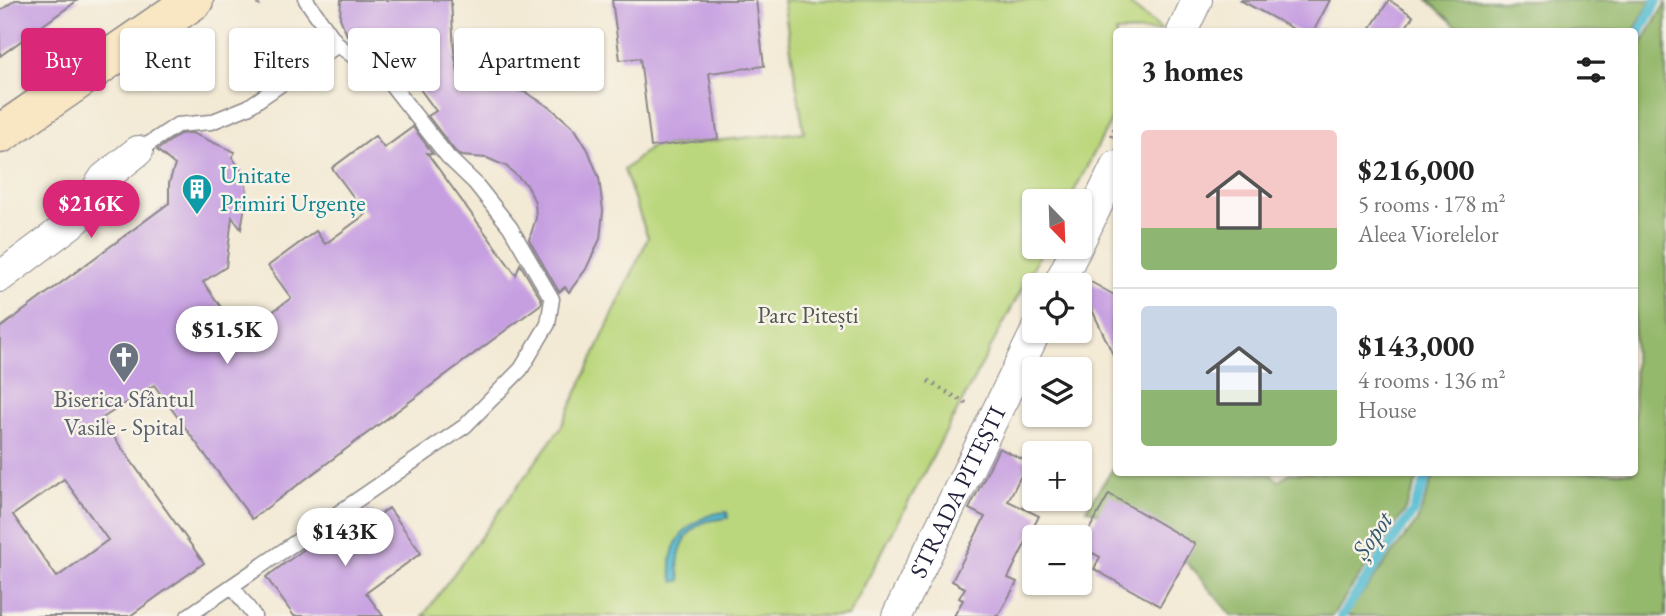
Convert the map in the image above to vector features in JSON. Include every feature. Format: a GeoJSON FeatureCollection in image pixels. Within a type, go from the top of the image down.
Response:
{"type":"FeatureCollection","features":[{"type":"Feature","properties":{"kind":"main road"},"geometry":{"type":"LineString","coordinates":[[0,134],[194,0]]}},
{"type":"Feature","properties":{"kind":"street"},"geometry":{"type":"LineString","coordinates":[[1184,28],[1197,0]]}},
{"type":"Feature","properties":{"kind":"street"},"geometry":{"type":"LineString","coordinates":[[0,277],[77,219],[104,178],[138,151]]}},
{"type":"Feature","properties":{"kind":"street"},"geometry":{"type":"LineString","coordinates":[[1092,216],[1113,172]]}},
{"type":"Feature","properties":{"kind":"street","name":"STRADA PITEȘTI"},"geometry":{"type":"LineString","coordinates":[[897,616],[1030,343]]}},
{"type":"Feature","properties":{"kind":"lane"},"geometry":{"type":"LineString","coordinates":[[188,616],[465,426],[521,369],[548,324],[552,299],[510,228],[475,183],[448,157],[390,83],[338,45],[306,0]]}},
{"type":"Feature","properties":{"kind":"lane"},"geometry":{"type":"LineString","coordinates":[[138,151],[177,125],[211,122],[248,107],[338,45]]}},
{"type":"Feature","properties":{"kind":"lane"},"geometry":{"type":"LineString","coordinates":[[232,586],[254,616]]}},
{"type":"Feature","properties":{"kind":"path"},"geometry":{"type":"LineString","coordinates":[[928,381],[976,408]]}},
{"type":"Feature","properties":{"kind":"green space","name":"Parc Pitești"},"geometry":{"type":"Polygon","coordinates":[[[783,0],[1124,0],[1160,28],[1113,28],[1113,117],[1075,189],[1022,189],[1022,259],[1038,259],[1030,273],[1022,273],[1022,288],[848,616],[423,616],[561,427],[648,238],[624,170],[651,147],[804,132],[783,0]]]}},
{"type":"Feature","properties":{"kind":"green space"},"geometry":{"type":"Polygon","coordinates":[[[1428,0],[1652,0],[1636,28],[1460,28],[1428,0]]]}},
{"type":"Feature","properties":{"kind":"green space"},"geometry":{"type":"Polygon","coordinates":[[[1666,2],[1666,616],[1345,616],[1417,521],[1434,476],[1638,476],[1638,50],[1666,2]]]}},
{"type":"Feature","properties":{"kind":"green space"},"geometry":{"type":"Polygon","coordinates":[[[1113,468],[1113,476],[1273,476],[1279,481],[1285,476],[1419,476],[1405,511],[1332,616],[1232,616],[1166,538],[1092,511],[1092,500],[1113,468]]]}},
{"type":"Feature","properties":{"kind":"water"},"geometry":{"type":"Polygon","coordinates":[[[727,512],[728,518],[705,522],[691,532],[679,555],[681,580],[674,582],[672,556],[682,534],[702,519],[727,512]]]}},
{"type":"Feature","properties":{"kind":"building"},"geometry":{"type":"Polygon","coordinates":[[[15,0],[78,0],[39,28],[21,28],[21,41],[0,56],[0,11],[15,0]]]}},
{"type":"Feature","properties":{"kind":"building"},"geometry":{"type":"Polygon","coordinates":[[[341,0],[451,0],[454,91],[525,92],[551,108],[575,129],[588,150],[599,178],[603,211],[600,239],[586,269],[569,292],[565,287],[559,292],[529,240],[536,218],[535,202],[527,185],[506,166],[487,158],[461,156],[428,116],[436,111],[421,91],[440,91],[440,28],[348,28],[348,36],[340,18],[341,0]]]}},
{"type":"Feature","properties":{"kind":"building"},"geometry":{"type":"Polygon","coordinates":[[[612,0],[756,0],[764,66],[709,73],[718,139],[651,147],[640,58],[620,60],[612,0]]]}},
{"type":"Feature","properties":{"kind":"building"},"geometry":{"type":"Polygon","coordinates":[[[1240,0],[1330,0],[1315,28],[1292,28],[1240,0]]]}},
{"type":"Feature","properties":{"kind":"building"},"geometry":{"type":"Polygon","coordinates":[[[1389,0],[1413,16],[1406,28],[1371,28],[1389,0]]]}},
{"type":"Feature","properties":{"kind":"building"},"geometry":{"type":"Polygon","coordinates":[[[413,127],[433,154],[427,153],[516,275],[520,264],[542,301],[541,304],[252,519],[154,385],[101,419],[204,563],[130,616],[0,616],[0,328],[169,203],[169,183],[175,165],[157,150],[180,134],[192,133],[235,152],[232,157],[245,176],[247,194],[241,229],[232,217],[226,267],[203,282],[241,335],[291,298],[268,266],[316,231],[325,244],[366,214],[332,168],[375,136],[384,148],[413,127]],[[64,479],[13,515],[57,577],[108,540],[64,479]]]}},
{"type":"Feature","properties":{"kind":"building"},"geometry":{"type":"Polygon","coordinates":[[[1092,283],[1113,294],[1113,355],[1092,310],[1092,283]]]}},
{"type":"Feature","properties":{"kind":"building"},"geometry":{"type":"Polygon","coordinates":[[[999,448],[1022,459],[1022,474],[1008,501],[1022,508],[1022,511],[1039,516],[1034,525],[1022,525],[1022,550],[1008,578],[1017,582],[998,616],[954,616],[963,600],[959,598],[965,588],[952,581],[985,517],[969,509],[999,448]]]}},
{"type":"Feature","properties":{"kind":"building"},"geometry":{"type":"Polygon","coordinates":[[[1109,494],[1195,544],[1160,606],[1094,569],[1100,557],[1092,553],[1092,525],[1109,494]]]}},
{"type":"Feature","properties":{"kind":"building"},"geometry":{"type":"Polygon","coordinates":[[[389,508],[421,553],[366,593],[383,616],[294,616],[266,577],[325,534],[329,538],[369,510],[375,518],[389,508]]]}},
{"type":"Feature","properties":{"kind":"waterway","name":"Șopot"},"geometry":{"type":"LineString","coordinates":[[1638,36],[1657,0]]}},
{"type":"Feature","properties":{"kind":"waterway","name":"Șopot"},"geometry":{"type":"LineString","coordinates":[[1341,616],[1413,512],[1427,476]]}},
{"type":"Feature","properties":{"kind":"place","name":"Unitate Primiri Urgențe"},"geometry":{"type":"Point","coordinates":[197,216]}},
{"type":"Feature","properties":{"kind":"place","name":"Biserica Sfântul Vasile - Spital"},"geometry":{"type":"Point","coordinates":[124,384]}}]}
